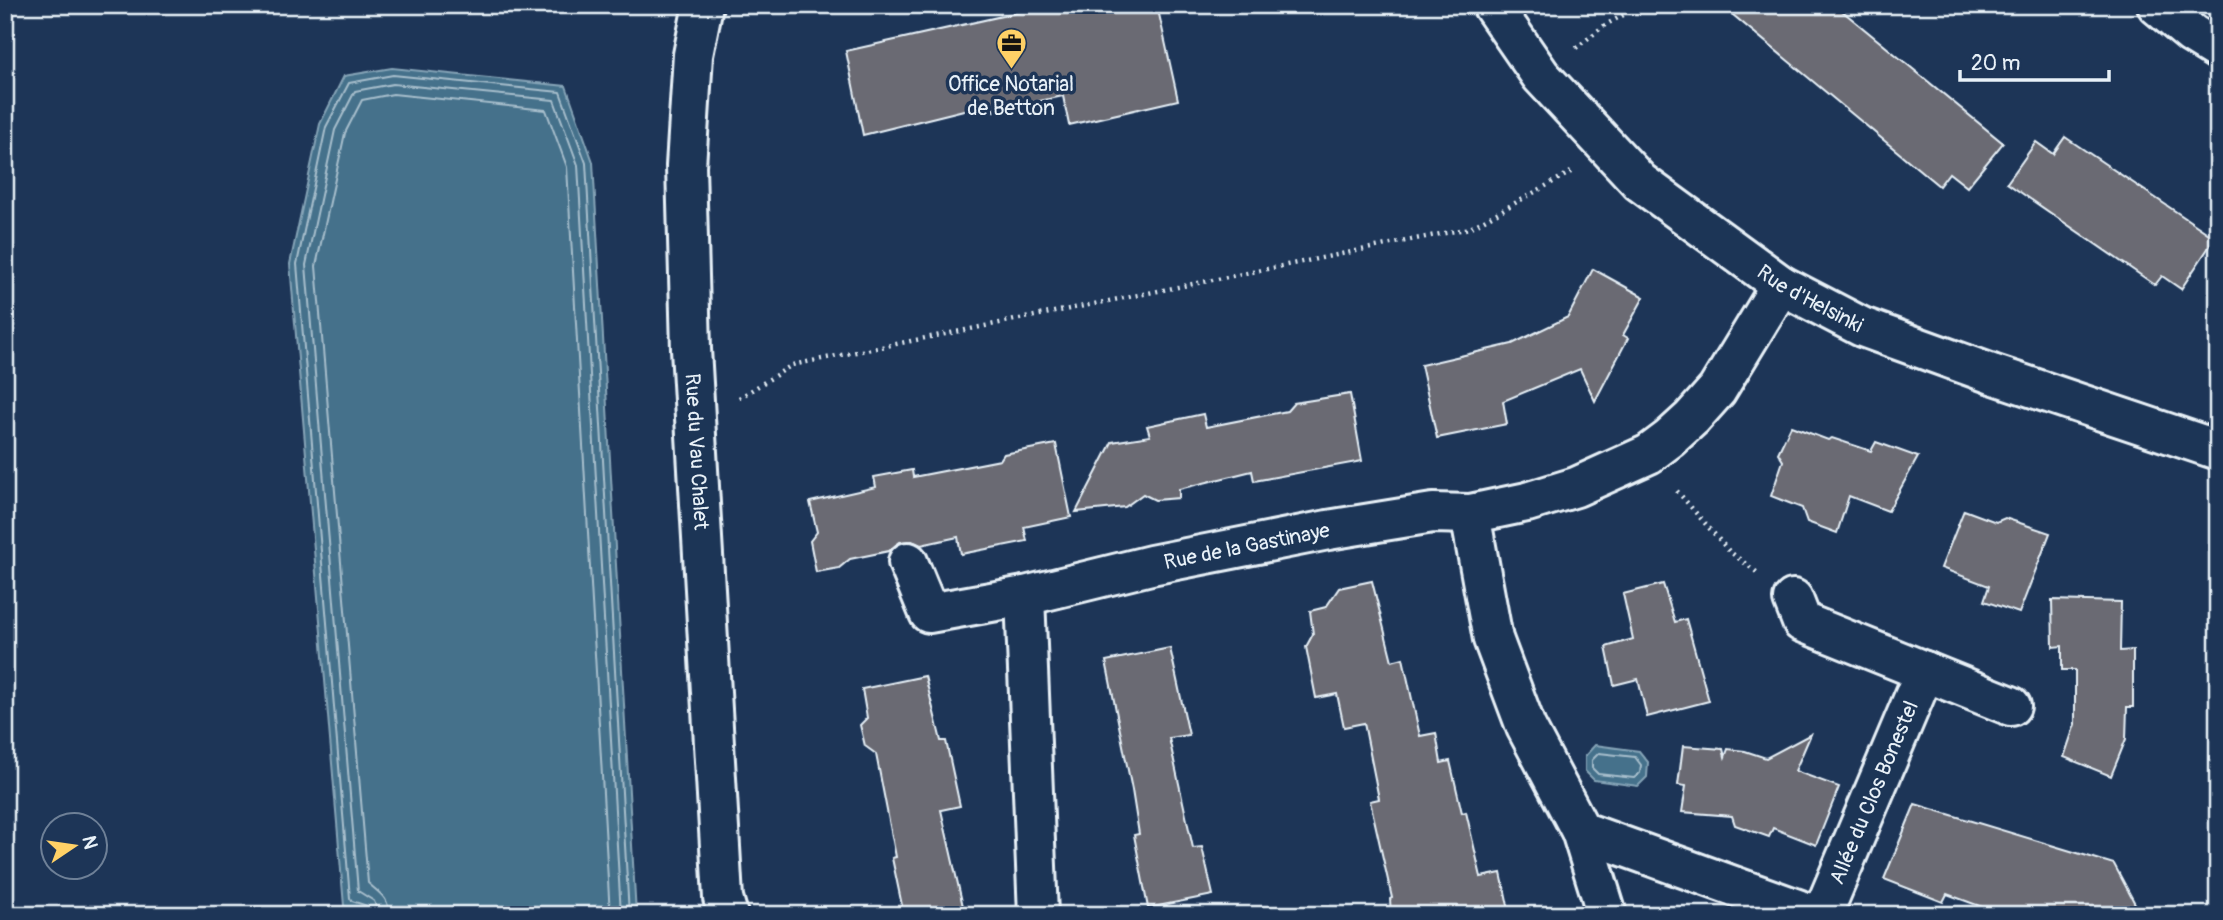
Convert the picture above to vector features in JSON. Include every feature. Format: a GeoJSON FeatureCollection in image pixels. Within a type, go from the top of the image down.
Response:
{"type":"FeatureCollection","features":[{"type":"Feature","properties":{"kind":"street","name":"Rue du Vau Chalet"},"geometry":{"type":"LineString","coordinates":[[703,5],[693,55],[686,166],[691,349],[724,909]]}},
{"type":"Feature","properties":{"kind":"street","name":"Rue d'Helsinki"},"geometry":{"type":"LineString","coordinates":[[1492,5],[1541,76],[1640,183],[1781,285],[1875,332],[2218,450]]}},
{"type":"Feature","properties":{"kind":"street"},"geometry":{"type":"LineString","coordinates":[[2157,5],[2192,34],[2218,50]]}},
{"type":"Feature","properties":{"kind":"street","name":"Rue de la Gastinaye"},"geometry":{"type":"LineString","coordinates":[[908,562],[929,613],[1025,596],[1151,565],[1328,530],[1433,513],[1469,514],[1564,491],[1649,454],[1677,432],[1717,390],[1781,285]]}},
{"type":"Feature","properties":{"kind":"street"},"geometry":{"type":"LineString","coordinates":[[1469,514],[1493,639],[1526,727],[1581,831],[1607,915]]}},
{"type":"Feature","properties":{"kind":"street"},"geometry":{"type":"LineString","coordinates":[[1025,596],[1038,915]]}},
{"type":"Feature","properties":{"kind":"street"},"geometry":{"type":"LineString","coordinates":[[1793,599],[1802,622],[2011,706]]}},
{"type":"Feature","properties":{"kind":"street","name":"Allée du Clos Bonestel"},"geometry":{"type":"LineString","coordinates":[[1822,915],[1925,671]]}},
{"type":"Feature","properties":{"kind":"street"},"geometry":{"type":"LineString","coordinates":[[1581,831],[1814,915]]}},
{"type":"Feature","properties":{"kind":"path"},"geometry":{"type":"LineString","coordinates":[[1541,76],[1605,25],[1642,5]]}},
{"type":"Feature","properties":{"kind":"path"},"geometry":{"type":"LineString","coordinates":[[738,399],[792,365],[1470,228],[1581,166]]}},
{"type":"Feature","properties":{"kind":"path"},"geometry":{"type":"LineString","coordinates":[[1649,454],[1708,529],[1729,551],[1793,599]]}},
{"type":"Feature","properties":{"kind":"water"},"geometry":{"type":"Polygon","coordinates":[[[392,68],[566,86],[593,162],[636,915],[373,915],[344,906],[290,264],[320,124],[344,76],[392,68]]]}},
{"type":"Feature","properties":{"kind":"water"},"geometry":{"type":"Polygon","coordinates":[[[1595,745],[1639,751],[1648,762],[1647,777],[1638,786],[1594,780],[1585,771],[1585,756],[1595,745]]]}},
{"type":"Feature","properties":{"kind":"building","name":"Office Notarial de Betton"},"geometry":{"type":"Polygon","coordinates":[[[1051,5],[1157,5],[1178,100],[1069,125],[1063,96],[994,111],[992,103],[863,135],[846,51],[1051,5]]]}},
{"type":"Feature","properties":{"kind":"building"},"geometry":{"type":"Polygon","coordinates":[[[1721,5],[1835,5],[2003,143],[1967,187],[1949,173],[1939,186],[1721,5]]]}},
{"type":"Feature","properties":{"kind":"building"},"geometry":{"type":"Polygon","coordinates":[[[2065,137],[2215,238],[2181,289],[2162,276],[2155,285],[2007,183],[2036,142],[2053,154],[2065,137]]]}},
{"type":"Feature","properties":{"kind":"building"},"geometry":{"type":"Polygon","coordinates":[[[1593,269],[1644,297],[1623,335],[1628,338],[1595,401],[1580,369],[1503,401],[1507,424],[1437,438],[1421,365],[1512,344],[1568,317],[1593,269]]]}},
{"type":"Feature","properties":{"kind":"building"},"geometry":{"type":"Polygon","coordinates":[[[1350,394],[1362,461],[1254,481],[1252,471],[1179,489],[1179,498],[1155,500],[1143,494],[1125,507],[1076,512],[1112,442],[1150,436],[1147,426],[1203,414],[1206,427],[1287,411],[1294,403],[1350,394]]]}},
{"type":"Feature","properties":{"kind":"building"},"geometry":{"type":"Polygon","coordinates":[[[1791,426],[1828,440],[1832,438],[1871,451],[1876,442],[1918,457],[1888,511],[1849,496],[1837,533],[1807,522],[1802,508],[1771,496],[1783,461],[1778,453],[1791,426]]]}},
{"type":"Feature","properties":{"kind":"building"},"geometry":{"type":"Polygon","coordinates":[[[1056,444],[1071,517],[1024,527],[1027,541],[961,554],[958,537],[921,545],[912,541],[900,542],[889,551],[850,559],[839,568],[816,572],[810,541],[817,532],[810,502],[876,487],[874,477],[912,470],[913,477],[1000,460],[1004,454],[1056,444]]]}},
{"type":"Feature","properties":{"kind":"building"},"geometry":{"type":"Polygon","coordinates":[[[1964,510],[1996,522],[2005,518],[2050,533],[2019,613],[1984,601],[1989,586],[1941,568],[1964,510]]]}},
{"type":"Feature","properties":{"kind":"building"},"geometry":{"type":"Polygon","coordinates":[[[1372,581],[1392,661],[1403,658],[1420,736],[1436,733],[1441,763],[1450,761],[1462,813],[1466,812],[1481,877],[1501,873],[1510,915],[1391,915],[1392,898],[1370,801],[1379,799],[1364,723],[1344,727],[1337,694],[1316,698],[1306,647],[1313,634],[1310,611],[1326,607],[1339,588],[1372,581]]]}},
{"type":"Feature","properties":{"kind":"building"},"geometry":{"type":"Polygon","coordinates":[[[1663,584],[1675,622],[1686,619],[1709,701],[1647,717],[1638,679],[1614,685],[1606,647],[1633,639],[1623,594],[1663,584]]]}},
{"type":"Feature","properties":{"kind":"building"},"geometry":{"type":"Polygon","coordinates":[[[2052,600],[2121,602],[2120,651],[2133,650],[2133,707],[2127,707],[2126,739],[2111,776],[2064,757],[2075,724],[2075,670],[2062,670],[2062,646],[2053,647],[2052,600]]]}},
{"type":"Feature","properties":{"kind":"building"},"geometry":{"type":"Polygon","coordinates":[[[1170,648],[1189,735],[1169,738],[1193,848],[1202,847],[1213,895],[1148,908],[1134,835],[1139,834],[1132,790],[1106,661],[1170,648]]]}},
{"type":"Feature","properties":{"kind":"building"},"geometry":{"type":"Polygon","coordinates":[[[925,676],[941,741],[946,741],[960,806],[941,810],[965,915],[904,915],[876,754],[865,746],[860,725],[867,718],[862,689],[925,676]]]}},
{"type":"Feature","properties":{"kind":"building"},"geometry":{"type":"Polygon","coordinates":[[[1811,734],[1795,771],[1839,787],[1816,845],[1773,828],[1769,837],[1735,825],[1732,816],[1682,812],[1686,786],[1678,785],[1683,746],[1723,749],[1725,757],[1728,749],[1766,758],[1811,734]]]}},
{"type":"Feature","properties":{"kind":"building"},"geometry":{"type":"Polygon","coordinates":[[[1915,804],[2114,864],[2141,915],[2004,915],[1947,894],[1943,902],[1884,879],[1915,804]]]}},
{"type":"Feature","properties":{"kind":"place","name":"Office Notarial de Betton"},"geometry":{"type":"Point","coordinates":[1011,71]}}]}
